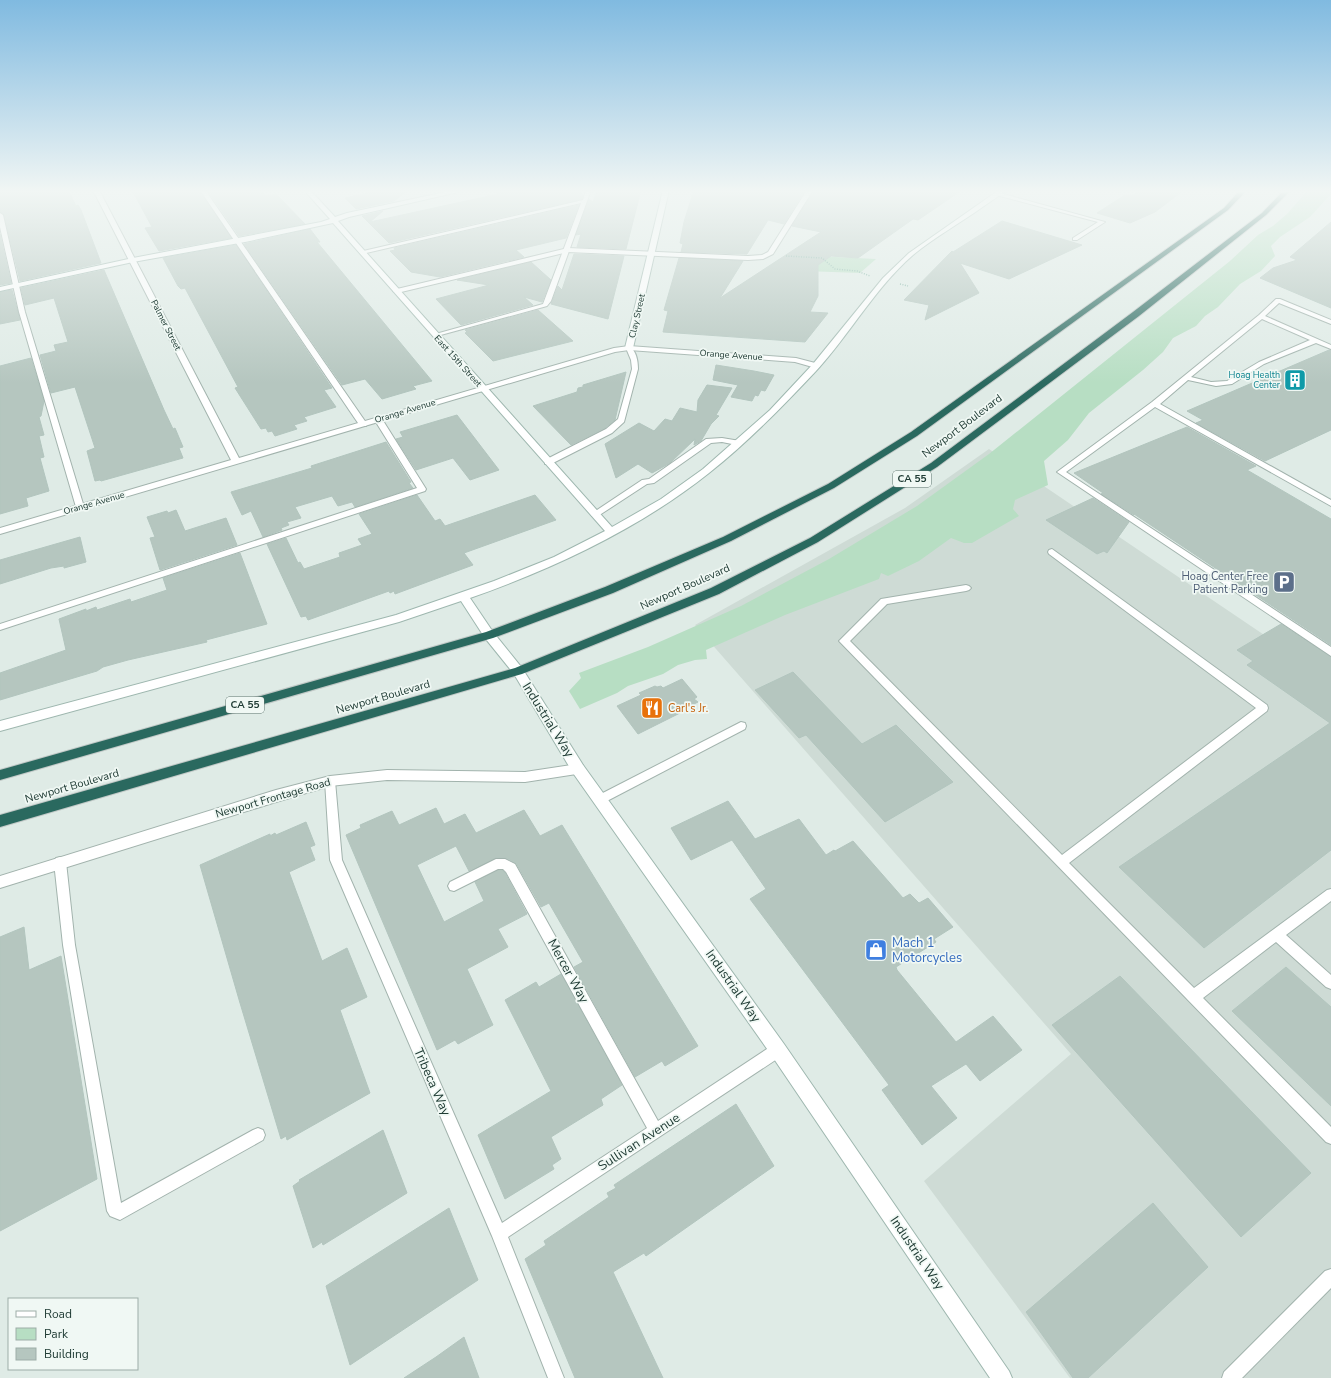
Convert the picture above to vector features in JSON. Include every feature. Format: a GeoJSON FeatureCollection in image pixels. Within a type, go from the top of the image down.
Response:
{"type":"FeatureCollection","features":[{"type":"Feature","properties":{"kind":"highway","name":"Newport Boulevard"},"geometry":{"type":"LineString","coordinates":[[0,775],[489,635],[609,590],[726,539],[831,486],[914,434],[1163,254]]}},
{"type":"Feature","properties":{"kind":"highway","name":"Newport Boulevard"},"geometry":{"type":"LineString","coordinates":[[0,821],[518,671],[715,591],[814,540],[934,465],[1136,314],[1212,254]]}},
{"type":"Feature","properties":{"kind":"street","name":"Palmer Street"},"geometry":{"type":"LineString","coordinates":[[130,254],[236,461]]}},
{"type":"Feature","properties":{"kind":"street"},"geometry":{"type":"LineString","coordinates":[[0,289],[164,254]]}},
{"type":"Feature","properties":{"kind":"street","name":"East 15th Street"},"geometry":{"type":"LineString","coordinates":[[364,254],[611,532]]}},
{"type":"Feature","properties":{"kind":"street"},"geometry":{"type":"LineString","coordinates":[[397,291],[550,254]]}},
{"type":"Feature","properties":{"kind":"street","name":"Clay Street"},"geometry":{"type":"LineString","coordinates":[[629,348],[652,254]]}},
{"type":"Feature","properties":{"kind":"street"},"geometry":{"type":"LineString","coordinates":[[677,254],[748,258],[763,257],[768,254]]}},
{"type":"Feature","properties":{"kind":"street"},"geometry":{"type":"LineString","coordinates":[[0,726],[399,618],[498,584],[558,559],[611,532],[664,501],[706,471],[773,412],[816,366],[886,280],[911,254]]}},
{"type":"Feature","properties":{"kind":"street","name":"Orange Avenue"},"geometry":{"type":"LineString","coordinates":[[0,530],[614,350],[629,348],[796,360],[816,366]]}},
{"type":"Feature","properties":{"kind":"street","name":"Industrial Way"},"geometry":{"type":"LineString","coordinates":[[463,596],[489,635],[518,671],[578,769],[601,799],[778,1050],[1002,1378]]}},
{"type":"Feature","properties":{"kind":"street","name":"Newport Frontage Road"},"geometry":{"type":"LineString","coordinates":[[0,882],[60,862],[330,780],[386,775],[525,777],[578,769]]}},
{"type":"Feature","properties":{"kind":"lane"},"geometry":{"type":"LineString","coordinates":[[10,254],[22,312],[80,507]]}},
{"type":"Feature","properties":{"kind":"lane"},"geometry":{"type":"LineString","coordinates":[[245,254],[363,424]]}},
{"type":"Feature","properties":{"kind":"lane"},"geometry":{"type":"LineString","coordinates":[[435,335],[545,305],[548,301],[566,254]]}},
{"type":"Feature","properties":{"kind":"lane"},"geometry":{"type":"LineString","coordinates":[[1331,322],[1278,300],[1261,316],[1155,404],[1061,472],[1331,652]]}},
{"type":"Feature","properties":{"kind":"lane"},"geometry":{"type":"LineString","coordinates":[[1261,316],[1331,347]]}},
{"type":"Feature","properties":{"kind":"lane"},"geometry":{"type":"LineString","coordinates":[[1186,378],[1211,384],[1225,384],[1234,382],[1239,376],[1255,367],[1316,340]]}},
{"type":"Feature","properties":{"kind":"lane"},"geometry":{"type":"LineString","coordinates":[[548,462],[609,431],[621,420],[635,368],[634,360],[629,348]]}},
{"type":"Feature","properties":{"kind":"lane"},"geometry":{"type":"LineString","coordinates":[[1155,404],[1331,503]]}},
{"type":"Feature","properties":{"kind":"lane"},"geometry":{"type":"LineString","coordinates":[[0,627],[422,489],[378,419]]}},
{"type":"Feature","properties":{"kind":"lane"},"geometry":{"type":"LineString","coordinates":[[595,514],[645,482],[655,478],[709,441],[722,440],[737,443]]}},
{"type":"Feature","properties":{"kind":"lane"},"geometry":{"type":"LineString","coordinates":[[1052,552],[1263,708],[1061,862]]}},
{"type":"Feature","properties":{"kind":"lane"},"geometry":{"type":"LineString","coordinates":[[966,588],[884,601],[844,641],[1331,1137]]}},
{"type":"Feature","properties":{"kind":"lane"},"geometry":{"type":"LineString","coordinates":[[601,799],[741,726]]}},
{"type":"Feature","properties":{"kind":"lane","name":"Tribeca Way"},"geometry":{"type":"LineString","coordinates":[[330,780],[336,860],[499,1234],[556,1378]]}},
{"type":"Feature","properties":{"kind":"lane"},"geometry":{"type":"LineString","coordinates":[[60,862],[69,945],[115,1211],[120,1212],[258,1135]]}},
{"type":"Feature","properties":{"kind":"lane","name":"Mercer Way"},"geometry":{"type":"LineString","coordinates":[[454,886],[496,864],[502,863],[509,866],[656,1131]]}},
{"type":"Feature","properties":{"kind":"lane"},"geometry":{"type":"LineString","coordinates":[[1193,997],[1331,894]]}},
{"type":"Feature","properties":{"kind":"lane"},"geometry":{"type":"LineString","coordinates":[[1276,935],[1331,983]]}},
{"type":"Feature","properties":{"kind":"lane","name":"Sullivan Avenue"},"geometry":{"type":"LineString","coordinates":[[499,1234],[778,1050]]}},
{"type":"Feature","properties":{"kind":"lane"},"geometry":{"type":"LineString","coordinates":[[1230,1378],[1331,1277]]}},
{"type":"Feature","properties":{"kind":"path"},"geometry":{"type":"LineString","coordinates":[[784,256],[822,258],[835,269],[857,271],[860,273]]}},
{"type":"Feature","properties":{"kind":"shaded area"},"geometry":{"type":"Polygon","coordinates":[[[989,449],[1331,680],[1331,1378],[1070,1378],[924,1181],[1071,1054],[695,625],[905,508],[989,449]]]}},
{"type":"Feature","properties":{"kind":"green space"},"geometry":{"type":"Polygon","coordinates":[[[1237,254],[1274,254],[1275,256],[1261,271],[1240,284],[1218,307],[1205,316],[1196,326],[1173,338],[1163,352],[1143,370],[1089,413],[1068,440],[1044,461],[1048,485],[1015,500],[1013,509],[1019,516],[972,543],[964,543],[951,538],[919,561],[888,576],[881,573],[879,579],[785,615],[706,650],[707,659],[695,660],[678,665],[663,674],[628,686],[617,693],[580,709],[569,691],[581,678],[579,673],[648,647],[741,606],[829,559],[917,506],[989,454],[1237,254]]]}},
{"type":"Feature","properties":{"kind":"green space"},"geometry":{"type":"Polygon","coordinates":[[[794,255],[876,259],[860,273],[777,270],[784,256],[794,255]]]}},
{"type":"Feature","properties":{"kind":"building"},"geometry":{"type":"Polygon","coordinates":[[[0,254],[5,254],[11,283],[0,285],[0,254]]]}},
{"type":"Feature","properties":{"kind":"building"},"geometry":{"type":"Polygon","coordinates":[[[14,254],[98,254],[101,263],[20,281],[14,254]]]}},
{"type":"Feature","properties":{"kind":"building"},"geometry":{"type":"Polygon","coordinates":[[[184,254],[242,254],[332,388],[324,390],[336,407],[304,417],[307,421],[294,425],[297,429],[275,436],[272,431],[268,432],[266,428],[261,429],[235,388],[238,387],[185,288],[181,289],[178,286],[163,258],[184,254]]]}},
{"type":"Feature","properties":{"kind":"building"},"geometry":{"type":"Polygon","coordinates":[[[251,254],[327,254],[432,381],[413,386],[416,389],[382,399],[365,379],[342,385],[251,254]]]}},
{"type":"Feature","properties":{"kind":"building"},"geometry":{"type":"Polygon","coordinates":[[[393,254],[521,254],[524,257],[440,277],[411,272],[393,254]]]}},
{"type":"Feature","properties":{"kind":"building"},"geometry":{"type":"Polygon","coordinates":[[[574,254],[624,256],[608,319],[551,304],[558,286],[562,290],[574,254]]]}},
{"type":"Feature","properties":{"kind":"building"},"geometry":{"type":"Polygon","coordinates":[[[787,254],[863,254],[858,258],[831,256],[818,265],[818,296],[810,312],[828,313],[805,342],[663,332],[668,311],[664,310],[679,258],[743,261],[720,298],[787,254]]]}},
{"type":"Feature","properties":{"kind":"building"},"geometry":{"type":"Polygon","coordinates":[[[949,254],[1062,254],[1009,279],[960,263],[979,293],[925,320],[929,305],[904,300],[949,254]]]}},
{"type":"Feature","properties":{"kind":"building"},"geometry":{"type":"Polygon","coordinates":[[[1293,254],[1331,254],[1331,308],[1260,278],[1273,268],[1297,260],[1290,257],[1293,254]]]}},
{"type":"Feature","properties":{"kind":"building"},"geometry":{"type":"Polygon","coordinates":[[[531,262],[551,280],[542,302],[524,297],[533,305],[461,325],[436,299],[489,285],[457,280],[531,262]]]}},
{"type":"Feature","properties":{"kind":"building"},"geometry":{"type":"Polygon","coordinates":[[[104,270],[164,410],[173,429],[175,428],[183,447],[179,448],[183,458],[101,481],[95,481],[87,451],[95,448],[75,387],[51,393],[40,355],[56,351],[54,345],[68,342],[54,298],[25,305],[21,288],[104,270]]]}},
{"type":"Feature","properties":{"kind":"building"},"geometry":{"type":"Polygon","coordinates":[[[12,290],[20,320],[0,324],[0,292],[12,290]]]}},
{"type":"Feature","properties":{"kind":"building"},"geometry":{"type":"Polygon","coordinates":[[[538,310],[573,341],[493,361],[465,333],[467,332],[465,330],[538,310]]]}},
{"type":"Feature","properties":{"kind":"building","name":"Hoag Health Center"},"geometry":{"type":"Polygon","coordinates":[[[1331,350],[1331,430],[1265,461],[1196,423],[1203,420],[1187,411],[1331,350]]]}},
{"type":"Feature","properties":{"kind":"building"},"geometry":{"type":"Polygon","coordinates":[[[31,358],[44,401],[41,416],[39,417],[44,435],[39,436],[44,457],[40,458],[49,491],[26,498],[28,506],[0,514],[0,366],[31,358]]]}},
{"type":"Feature","properties":{"kind":"building"},"geometry":{"type":"Polygon","coordinates":[[[716,365],[774,375],[765,391],[761,390],[758,396],[755,395],[752,401],[731,397],[738,385],[713,380],[716,365]]]}},
{"type":"Feature","properties":{"kind":"building"},"geometry":{"type":"Polygon","coordinates":[[[626,372],[615,420],[605,428],[571,445],[533,406],[577,392],[578,388],[583,387],[583,385],[626,372]]]}},
{"type":"Feature","properties":{"kind":"building"},"geometry":{"type":"Polygon","coordinates":[[[707,385],[732,388],[716,415],[719,416],[711,424],[701,441],[694,445],[695,439],[670,463],[652,473],[638,464],[616,478],[605,444],[639,423],[654,431],[665,419],[672,421],[680,408],[697,412],[698,400],[707,385]]]}},
{"type":"Feature","properties":{"kind":"building"},"geometry":{"type":"Polygon","coordinates":[[[457,415],[499,470],[470,480],[453,458],[416,470],[396,439],[403,437],[400,432],[457,415]]]}},
{"type":"Feature","properties":{"kind":"building","name":"Hoag Center Free Patient Parking"},"geometry":{"type":"Polygon","coordinates":[[[1187,427],[1256,466],[1247,470],[1331,519],[1331,645],[1134,514],[1101,494],[1103,493],[1074,473],[1187,427]]]}},
{"type":"Feature","properties":{"kind":"building"},"geometry":{"type":"Polygon","coordinates":[[[386,442],[411,482],[409,483],[413,488],[355,507],[352,502],[338,506],[332,496],[295,507],[301,518],[287,522],[289,525],[281,528],[282,530],[263,537],[251,511],[242,515],[231,492],[312,468],[311,466],[386,442]]]}},
{"type":"Feature","properties":{"kind":"building"},"geometry":{"type":"Polygon","coordinates":[[[417,495],[435,521],[440,519],[445,526],[535,495],[556,520],[464,553],[473,565],[395,594],[394,591],[390,593],[389,591],[308,620],[306,616],[301,617],[267,544],[286,538],[298,563],[300,562],[304,569],[340,557],[339,553],[362,545],[358,539],[372,534],[359,514],[417,495]]]}},
{"type":"Feature","properties":{"kind":"building"},"geometry":{"type":"Polygon","coordinates":[[[1093,498],[1129,522],[1107,553],[1104,551],[1097,554],[1046,520],[1093,498]]]}},
{"type":"Feature","properties":{"kind":"building"},"geometry":{"type":"Polygon","coordinates":[[[176,510],[185,531],[226,518],[237,545],[160,570],[150,538],[155,537],[147,517],[176,510]]]}},
{"type":"Feature","properties":{"kind":"building"},"geometry":{"type":"Polygon","coordinates":[[[80,537],[86,562],[64,568],[64,566],[51,568],[0,584],[0,560],[80,537]]]}},
{"type":"Feature","properties":{"kind":"building"},"geometry":{"type":"Polygon","coordinates":[[[240,553],[267,624],[206,640],[207,642],[103,667],[97,671],[0,700],[0,673],[66,650],[59,619],[86,609],[86,611],[96,607],[97,610],[130,599],[131,602],[167,590],[163,578],[240,553]]]}},
{"type":"Feature","properties":{"kind":"building"},"geometry":{"type":"Polygon","coordinates":[[[1281,624],[1331,657],[1331,850],[1204,948],[1119,867],[1330,723],[1247,665],[1253,661],[1237,650],[1281,624]]]}},
{"type":"Feature","properties":{"kind":"building"},"geometry":{"type":"Polygon","coordinates":[[[793,672],[862,744],[896,725],[953,782],[885,822],[806,735],[799,738],[755,690],[793,672]]]}},
{"type":"Feature","properties":{"kind":"building","name":"Carl's Jr."},"geometry":{"type":"Polygon","coordinates":[[[682,679],[697,697],[694,699],[698,702],[680,711],[682,712],[638,734],[617,706],[641,695],[639,693],[655,686],[661,686],[663,688],[682,679]]]}},
{"type":"Feature","properties":{"kind":"building"},"geometry":{"type":"Polygon","coordinates":[[[728,801],[755,839],[799,819],[826,855],[853,841],[903,898],[910,894],[919,903],[928,898],[953,927],[934,939],[936,942],[896,967],[897,970],[956,1042],[993,1016],[1022,1050],[980,1081],[966,1064],[931,1086],[957,1118],[922,1145],[882,1090],[889,1085],[750,899],[766,889],[732,840],[691,860],[671,828],[728,801]]]}},
{"type":"Feature","properties":{"kind":"building"},"geometry":{"type":"Polygon","coordinates":[[[436,808],[444,824],[465,814],[476,833],[524,810],[540,836],[562,825],[698,1046],[665,1066],[662,1061],[635,1077],[574,967],[583,962],[549,903],[541,907],[516,863],[506,858],[496,858],[469,871],[456,846],[417,865],[444,922],[484,901],[475,882],[498,870],[502,870],[505,873],[527,914],[498,929],[508,947],[467,969],[493,1025],[458,1044],[455,1040],[437,1050],[346,835],[361,828],[360,825],[392,811],[399,825],[436,808]]]}},
{"type":"Feature","properties":{"kind":"building"},"geometry":{"type":"Polygon","coordinates":[[[306,822],[315,845],[310,847],[315,860],[289,872],[322,961],[347,948],[367,997],[340,1010],[370,1093],[287,1140],[286,1136],[281,1139],[200,865],[270,834],[270,836],[275,833],[276,835],[306,822]]]}},
{"type":"Feature","properties":{"kind":"building"},"geometry":{"type":"Polygon","coordinates":[[[24,927],[29,970],[61,956],[97,1179],[0,1231],[0,937],[24,927]]]}},
{"type":"Feature","properties":{"kind":"building"},"geometry":{"type":"Polygon","coordinates":[[[1286,967],[1331,1007],[1331,1106],[1232,1011],[1286,967]]]}},
{"type":"Feature","properties":{"kind":"building"},"geometry":{"type":"Polygon","coordinates":[[[561,974],[622,1085],[601,1099],[603,1105],[551,1137],[561,1159],[552,1165],[554,1169],[505,1199],[478,1135],[551,1091],[505,1000],[536,982],[539,987],[561,974]]]}},
{"type":"Feature","properties":{"kind":"building"},"geometry":{"type":"Polygon","coordinates":[[[1120,976],[1311,1173],[1241,1237],[1052,1025],[1120,976]]]}},
{"type":"Feature","properties":{"kind":"building"},"geometry":{"type":"Polygon","coordinates":[[[736,1104],[774,1166],[646,1256],[644,1253],[613,1272],[663,1378],[575,1378],[525,1259],[546,1245],[544,1241],[609,1197],[607,1193],[616,1188],[614,1185],[736,1104]]]}},
{"type":"Feature","properties":{"kind":"building"},"geometry":{"type":"Polygon","coordinates":[[[383,1130],[407,1193],[323,1245],[322,1242],[313,1248],[293,1186],[300,1181],[299,1180],[383,1130]]]}},
{"type":"Feature","properties":{"kind":"building"},"geometry":{"type":"Polygon","coordinates":[[[1153,1203],[1208,1267],[1088,1378],[1073,1378],[1026,1312],[1153,1203]]]}},
{"type":"Feature","properties":{"kind":"building"},"geometry":{"type":"Polygon","coordinates":[[[449,1208],[478,1280],[350,1365],[326,1286],[449,1208]]]}},
{"type":"Feature","properties":{"kind":"building"},"geometry":{"type":"Polygon","coordinates":[[[464,1337],[479,1378],[404,1378],[436,1357],[464,1337]]]}},
{"type":"Feature","properties":{"kind":"place","name":"Hoag Health Center"},"geometry":{"type":"Point","coordinates":[1295,380]}},
{"type":"Feature","properties":{"kind":"place","name":"Hoag Center Free Patient Parking"},"geometry":{"type":"Point","coordinates":[1284,582]}},
{"type":"Feature","properties":{"kind":"place","name":"Carl's Jr."},"geometry":{"type":"Point","coordinates":[652,708]}},
{"type":"Feature","properties":{"kind":"place","name":"Mach 1 Motorcycles"},"geometry":{"type":"Point","coordinates":[876,950]}}]}
